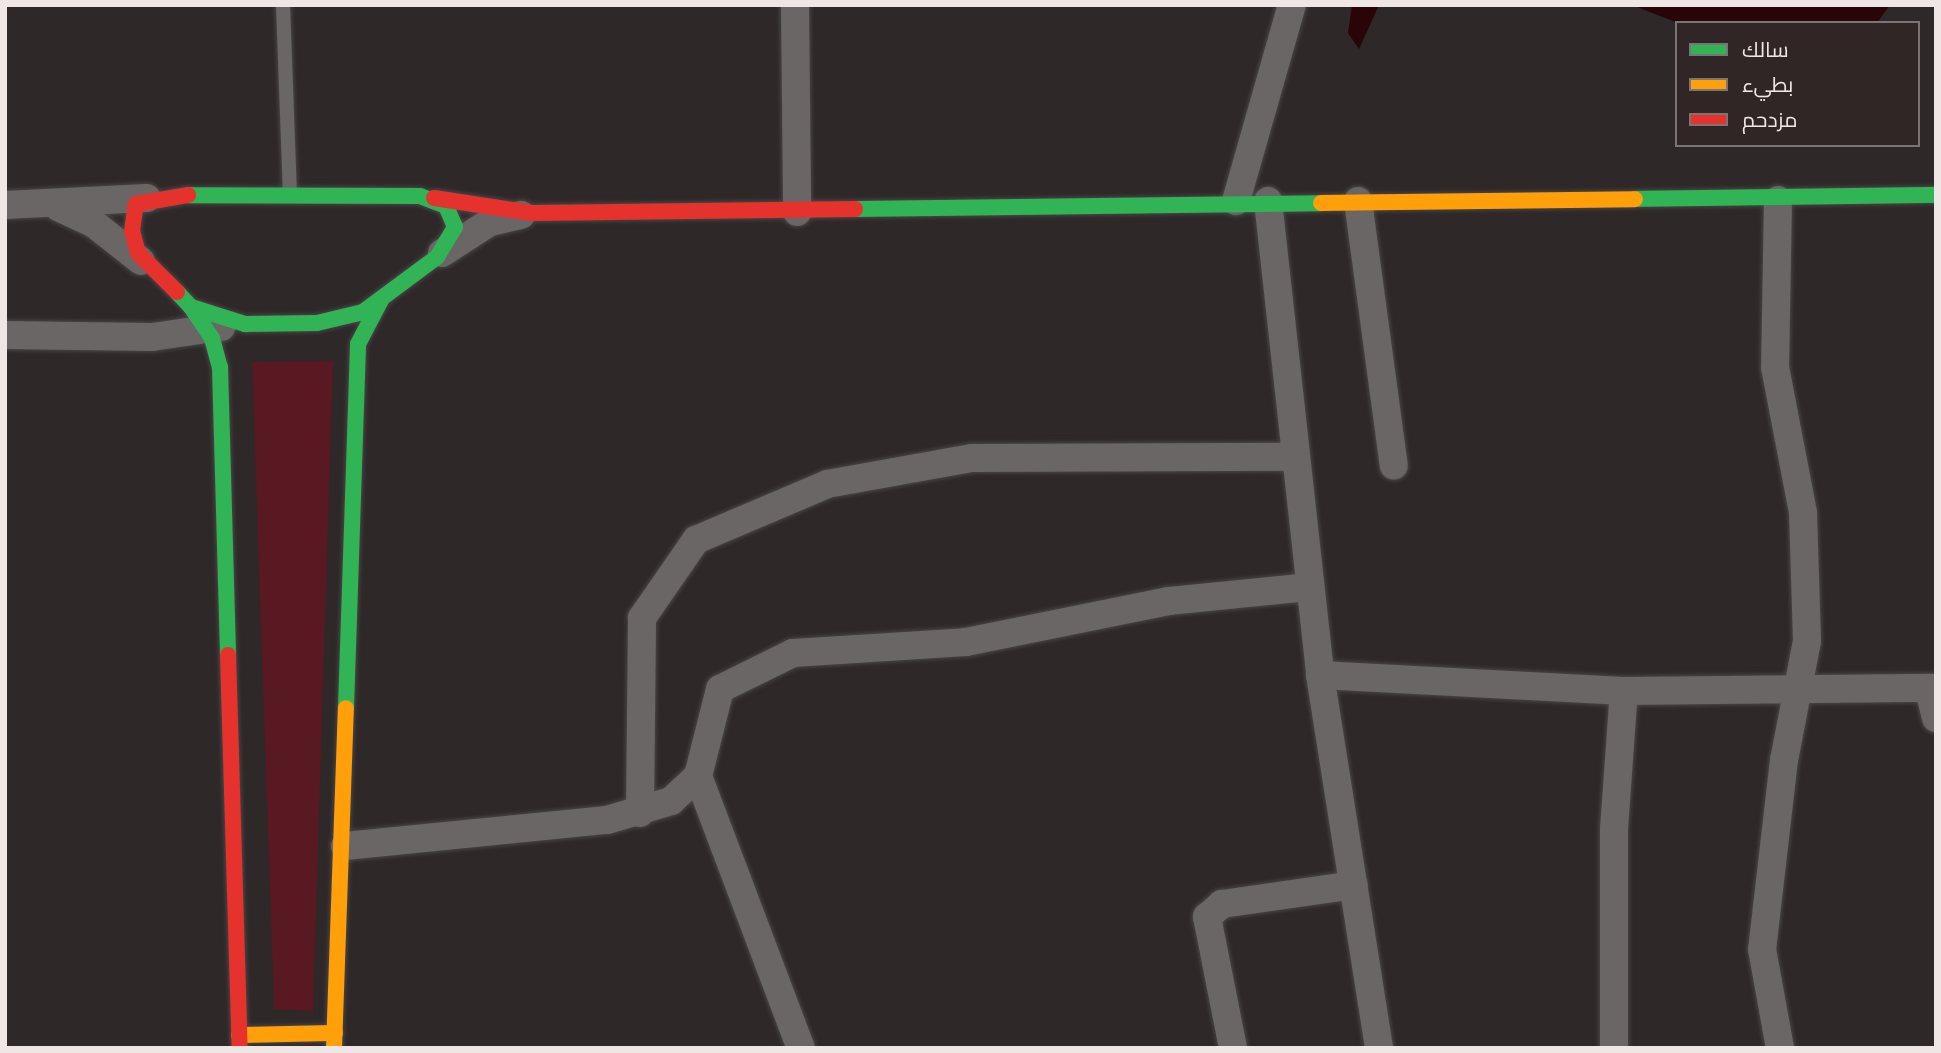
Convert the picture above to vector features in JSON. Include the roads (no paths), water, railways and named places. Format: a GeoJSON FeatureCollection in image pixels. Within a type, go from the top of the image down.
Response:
{"type":"FeatureCollection","features":[{"type":"Feature","properties":{"kind":"street"},"geometry":{"type":"LineString","coordinates":[[795,5],[797,212]]}},
{"type":"Feature","properties":{"kind":"street"},"geometry":{"type":"LineString","coordinates":[[1236,201],[1292,5]]}},
{"type":"Feature","properties":{"kind":"street"},"geometry":{"type":"LineString","coordinates":[[5,205],[56,206],[147,198],[290,195],[434,198],[532,213],[797,212],[1236,201],[1778,200],[1936,195]]}},
{"type":"Feature","properties":{"kind":"street"},"geometry":{"type":"LineString","coordinates":[[145,265],[132,213],[147,198]]}},
{"type":"Feature","properties":{"kind":"street"},"geometry":{"type":"LineString","coordinates":[[434,198],[455,216],[451,240],[437,257]]}},
{"type":"Feature","properties":{"kind":"street"},"geometry":{"type":"LineString","coordinates":[[1778,200],[1775,368],[1803,513],[1807,640],[1762,948],[1780,1048]]}},
{"type":"Feature","properties":{"kind":"street"},"geometry":{"type":"LineString","coordinates":[[1268,201],[1320,675],[1380,1048]]}},
{"type":"Feature","properties":{"kind":"street"},"geometry":{"type":"LineString","coordinates":[[1358,201],[1394,466]]}},
{"type":"Feature","properties":{"kind":"street"},"geometry":{"type":"LineString","coordinates":[[56,206],[93,223],[145,265],[199,318],[220,367],[239,1041],[334,1041],[345,846],[358,344],[381,300]]}},
{"type":"Feature","properties":{"kind":"street"},"geometry":{"type":"LineString","coordinates":[[5,335],[152,337],[199,318],[245,324],[343,320],[381,300],[437,257],[490,222],[532,213]]}},
{"type":"Feature","properties":{"kind":"street"},"geometry":{"type":"LineString","coordinates":[[640,813],[642,618],[696,540],[827,484],[972,458],[1295,457]]}},
{"type":"Feature","properties":{"kind":"street"},"geometry":{"type":"LineString","coordinates":[[345,846],[640,813],[671,801],[698,776],[720,689],[793,653],[966,642],[1169,601],[1309,587]]}},
{"type":"Feature","properties":{"kind":"street"},"geometry":{"type":"LineString","coordinates":[[1320,675],[1624,691],[1797,694],[1932,689],[1936,718]]}},
{"type":"Feature","properties":{"kind":"street"},"geometry":{"type":"LineString","coordinates":[[1614,1048],[1614,829],[1624,691]]}},
{"type":"Feature","properties":{"kind":"street"},"geometry":{"type":"LineString","coordinates":[[698,776],[801,1048]]}},
{"type":"Feature","properties":{"kind":"street"},"geometry":{"type":"LineString","coordinates":[[1233,1048],[1208,917],[1222,904],[1354,885]]}},
{"type":"Feature","properties":{"kind":"lane"},"geometry":{"type":"LineString","coordinates":[[283,5],[290,195]]}}]}
